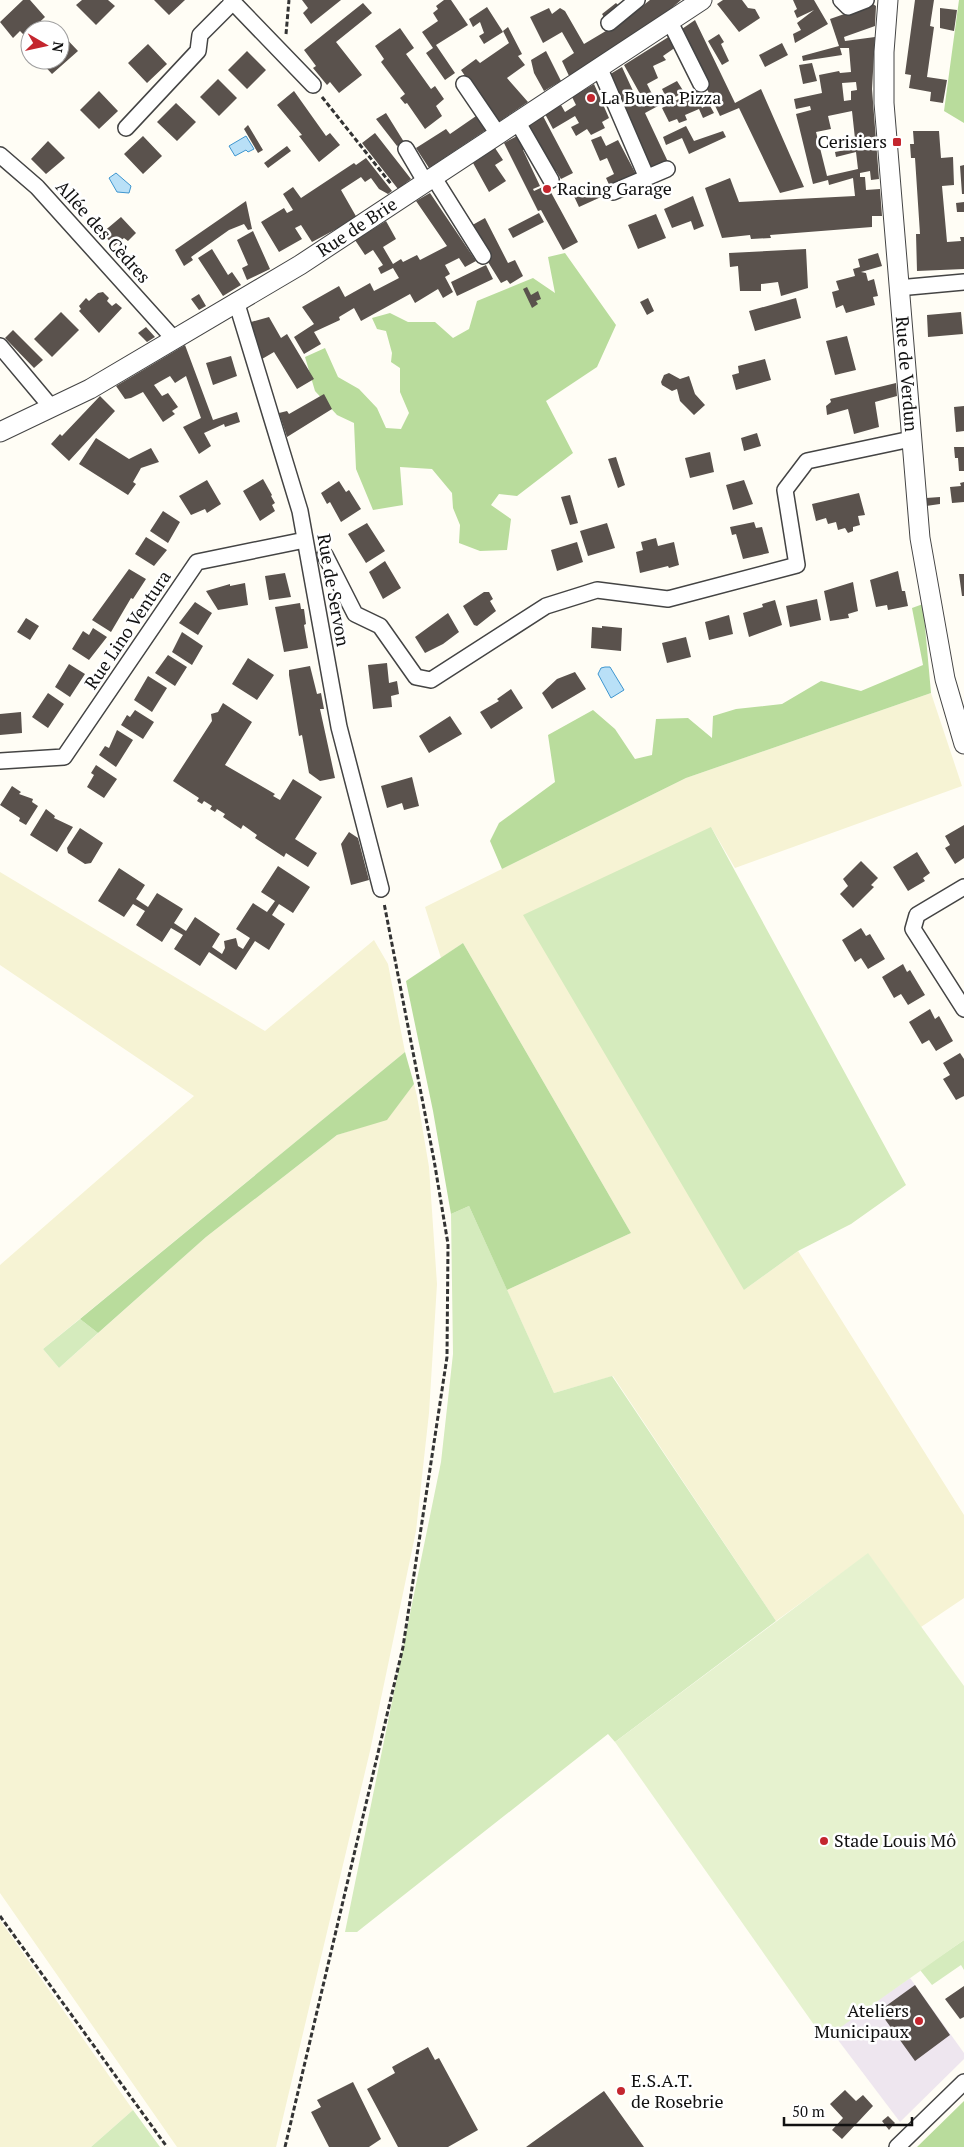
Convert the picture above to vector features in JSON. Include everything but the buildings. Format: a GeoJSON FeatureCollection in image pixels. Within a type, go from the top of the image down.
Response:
{"type":"FeatureCollection","features":[{"type":"Feature","properties":{"kind":"street"},"geometry":{"type":"LineString","coordinates":[[609,23],[637,0]]}},
{"type":"Feature","properties":{"kind":"street"},"geometry":{"type":"LineString","coordinates":[[841,0],[848,7],[866,0]]}},
{"type":"Feature","properties":{"kind":"street","name":"Rue de Verdun"},"geometry":{"type":"LineString","coordinates":[[888,0],[884,52],[884,103],[920,538],[945,679],[964,744]]}},
{"type":"Feature","properties":{"kind":"street"},"geometry":{"type":"LineString","coordinates":[[126,128],[198,51],[200,35],[232,1],[313,85]]}},
{"type":"Feature","properties":{"kind":"street","name":"Rue de Brie"},"geometry":{"type":"LineString","coordinates":[[0,432],[90,389],[236,301],[300,265],[517,121],[600,70],[698,1]]}},
{"type":"Feature","properties":{"kind":"street"},"geometry":{"type":"LineString","coordinates":[[670,22],[701,84]]}},
{"type":"Feature","properties":{"kind":"street"},"geometry":{"type":"LineString","coordinates":[[600,70],[647,178]]}},
{"type":"Feature","properties":{"kind":"street"},"geometry":{"type":"LineString","coordinates":[[464,84],[498,134]]}},
{"type":"Feature","properties":{"kind":"street"},"geometry":{"type":"LineString","coordinates":[[517,121],[551,180]]}},
{"type":"Feature","properties":{"kind":"street"},"geometry":{"type":"LineString","coordinates":[[406,149],[483,256]]}},
{"type":"Feature","properties":{"kind":"street","name":"Allée des Cèdres"},"geometry":{"type":"LineString","coordinates":[[0,155],[37,187],[174,339]]}},
{"type":"Feature","properties":{"kind":"street"},"geometry":{"type":"LineString","coordinates":[[613,192],[667,170]]}},
{"type":"Feature","properties":{"kind":"street"},"geometry":{"type":"LineString","coordinates":[[898,288],[964,282]]}},
{"type":"Feature","properties":{"kind":"street","name":"Rue de Servon"},"geometry":{"type":"LineString","coordinates":[[236,301],[300,511],[339,727],[381,889]]}},
{"type":"Feature","properties":{"kind":"street"},"geometry":{"type":"LineString","coordinates":[[0,346],[52,408]]}},
{"type":"Feature","properties":{"kind":"street"},"geometry":{"type":"LineString","coordinates":[[325,555],[355,614],[380,626],[416,676],[431,680],[546,606],[596,590],[668,599],[797,564],[785,490],[807,461],[911,439]]}},
{"type":"Feature","properties":{"kind":"street","name":"Rue Lino Ventura"},"geometry":{"type":"LineString","coordinates":[[0,761],[64,757],[197,562],[305,540]]}},
{"type":"Feature","properties":{"kind":"street"},"geometry":{"type":"LineString","coordinates":[[964,887],[917,915],[913,929],[964,1008]]}},
{"type":"Feature","properties":{"kind":"street"},"geometry":{"type":"LineString","coordinates":[[897,2147],[964,2082]]}},
{"type":"Feature","properties":{"kind":"path"},"geometry":{"type":"LineString","coordinates":[[285,55],[289,0]]}},
{"type":"Feature","properties":{"kind":"path"},"geometry":{"type":"LineString","coordinates":[[313,85],[402,198]]}},
{"type":"Feature","properties":{"kind":"path"},"geometry":{"type":"LineString","coordinates":[[285,2147],[403,1647],[447,1357],[448,1244],[434,1160],[381,889]]}},
{"type":"Feature","properties":{"kind":"path"},"geometry":{"type":"LineString","coordinates":[[0,1916],[167,2147]]}},
{"type":"Feature","properties":{"kind":"shaded area"},"geometry":{"type":"Polygon","coordinates":[[[931,693],[962,786],[735,868],[711,827],[744,1290],[798,1251],[964,1515],[964,1598],[921,1627],[868,1554],[776,1621],[613,1376],[554,1393],[507,1290],[631,1233],[463,943],[441,958],[425,907],[686,778],[931,693]]]}},
{"type":"Feature","properties":{"kind":"shaded area"},"geometry":{"type":"Polygon","coordinates":[[[0,872],[265,1031],[374,940],[388,964],[405,1052],[43,1349],[59,1368],[206,1237],[337,1135],[387,1119],[414,1084],[417,1096],[429,1167],[437,1284],[429,1413],[416,1531],[370,1751],[276,2147],[177,2147],[0,1893],[0,1265],[194,1096],[0,965],[0,872]]]}},
{"type":"Feature","properties":{"kind":"shaded area"},"geometry":{"type":"Polygon","coordinates":[[[0,1920],[133,2110],[91,2147],[0,2147],[0,1920]]]}},
{"type":"Feature","properties":{"kind":"shaded area"},"geometry":{"type":"Polygon","coordinates":[[[910,1978],[964,2053],[964,2059],[900,2122],[832,2032],[910,1978]]]}},
{"type":"Feature","properties":{"kind":"green space"},"geometry":{"type":"Polygon","coordinates":[[[959,0],[964,0],[964,123],[944,111],[959,0]]]}},
{"type":"Feature","properties":{"kind":"green space"},"geometry":{"type":"Polygon","coordinates":[[[565,253],[616,325],[597,367],[546,401],[573,453],[517,496],[499,494],[491,505],[511,519],[507,550],[480,551],[459,543],[460,525],[453,508],[452,493],[432,469],[400,467],[403,505],[373,510],[356,469],[354,423],[337,415],[315,391],[305,357],[325,348],[338,377],[359,389],[377,408],[386,428],[401,429],[409,413],[400,392],[400,368],[391,362],[392,353],[386,331],[377,329],[372,318],[390,313],[408,322],[435,322],[453,338],[469,329],[477,301],[533,278],[555,293],[548,257],[565,253]]]}},
{"type":"Feature","properties":{"kind":"green space"},"geometry":{"type":"Polygon","coordinates":[[[923,604],[931,693],[686,778],[502,869],[490,841],[499,823],[555,782],[548,735],[593,710],[615,729],[635,759],[652,755],[656,719],[688,718],[712,738],[713,716],[736,709],[782,704],[821,681],[861,691],[923,665],[912,608],[923,604]]]}},
{"type":"Feature","properties":{"kind":"green space"},"geometry":{"type":"Polygon","coordinates":[[[711,827],[906,1185],[851,1224],[798,1251],[744,1290],[523,915],[711,827]]]}},
{"type":"Feature","properties":{"kind":"green space"},"geometry":{"type":"Polygon","coordinates":[[[463,943],[631,1233],[507,1290],[469,1206],[451,1214],[433,1111],[406,981],[463,943]]]}},
{"type":"Feature","properties":{"kind":"green space"},"geometry":{"type":"Polygon","coordinates":[[[405,1052],[414,1084],[387,1120],[337,1135],[206,1237],[98,1333],[80,1319],[405,1052]]]}},
{"type":"Feature","properties":{"kind":"green space"},"geometry":{"type":"Polygon","coordinates":[[[469,1206],[554,1393],[612,1376],[776,1621],[615,1742],[608,1734],[357,1932],[345,1932],[441,1462],[453,1354],[451,1214],[469,1206]]]}},
{"type":"Feature","properties":{"kind":"green space"},"geometry":{"type":"Polygon","coordinates":[[[80,1319],[98,1333],[59,1368],[43,1349],[80,1319]]]}},
{"type":"Feature","properties":{"kind":"green space","name":"Stade Louis Mô"},"geometry":{"type":"Polygon","coordinates":[[[868,1553],[964,1686],[964,1940],[824,2039],[615,1742],[868,1553]]]}},
{"type":"Feature","properties":{"kind":"green space"},"geometry":{"type":"Polygon","coordinates":[[[964,1940],[964,1970],[961,1965],[932,1985],[920,1970],[964,1940]]]}},
{"type":"Feature","properties":{"kind":"green space"},"geometry":{"type":"Polygon","coordinates":[[[964,2101],[964,2147],[917,2147],[964,2101]]]}},
{"type":"Feature","properties":{"kind":"green space"},"geometry":{"type":"Polygon","coordinates":[[[133,2110],[160,2147],[91,2147],[133,2110]]]}},
{"type":"Feature","properties":{"kind":"water"},"geometry":{"type":"Polygon","coordinates":[[[246,136],[254,149],[248,152],[246,150],[235,156],[229,146],[246,136]]]}},
{"type":"Feature","properties":{"kind":"water"},"geometry":{"type":"Polygon","coordinates":[[[116,173],[131,186],[129,193],[117,192],[109,178],[116,173]]]}},
{"type":"Feature","properties":{"kind":"water"},"geometry":{"type":"Polygon","coordinates":[[[610,667],[624,690],[611,698],[598,674],[601,668],[610,667]]]}},
{"type":"Feature","properties":{"kind":"place","name":"La Buena Pizza"},"geometry":{"type":"Point","coordinates":[591,98]}},
{"type":"Feature","properties":{"kind":"place","name":"Cerisiers"},"geometry":{"type":"Point","coordinates":[897,142]}},
{"type":"Feature","properties":{"kind":"place","name":"Racing Garage"},"geometry":{"type":"Point","coordinates":[547,189]}},
{"type":"Feature","properties":{"kind":"place","name":"Stade Louis Mô"},"geometry":{"type":"Point","coordinates":[824,1841]}},
{"type":"Feature","properties":{"kind":"place","name":"Ateliers Municipaux"},"geometry":{"type":"Point","coordinates":[919,2021]}},
{"type":"Feature","properties":{"kind":"place","name":"E.S.A.T. de Rosebrie"},"geometry":{"type":"Point","coordinates":[621,2091]}}]}
